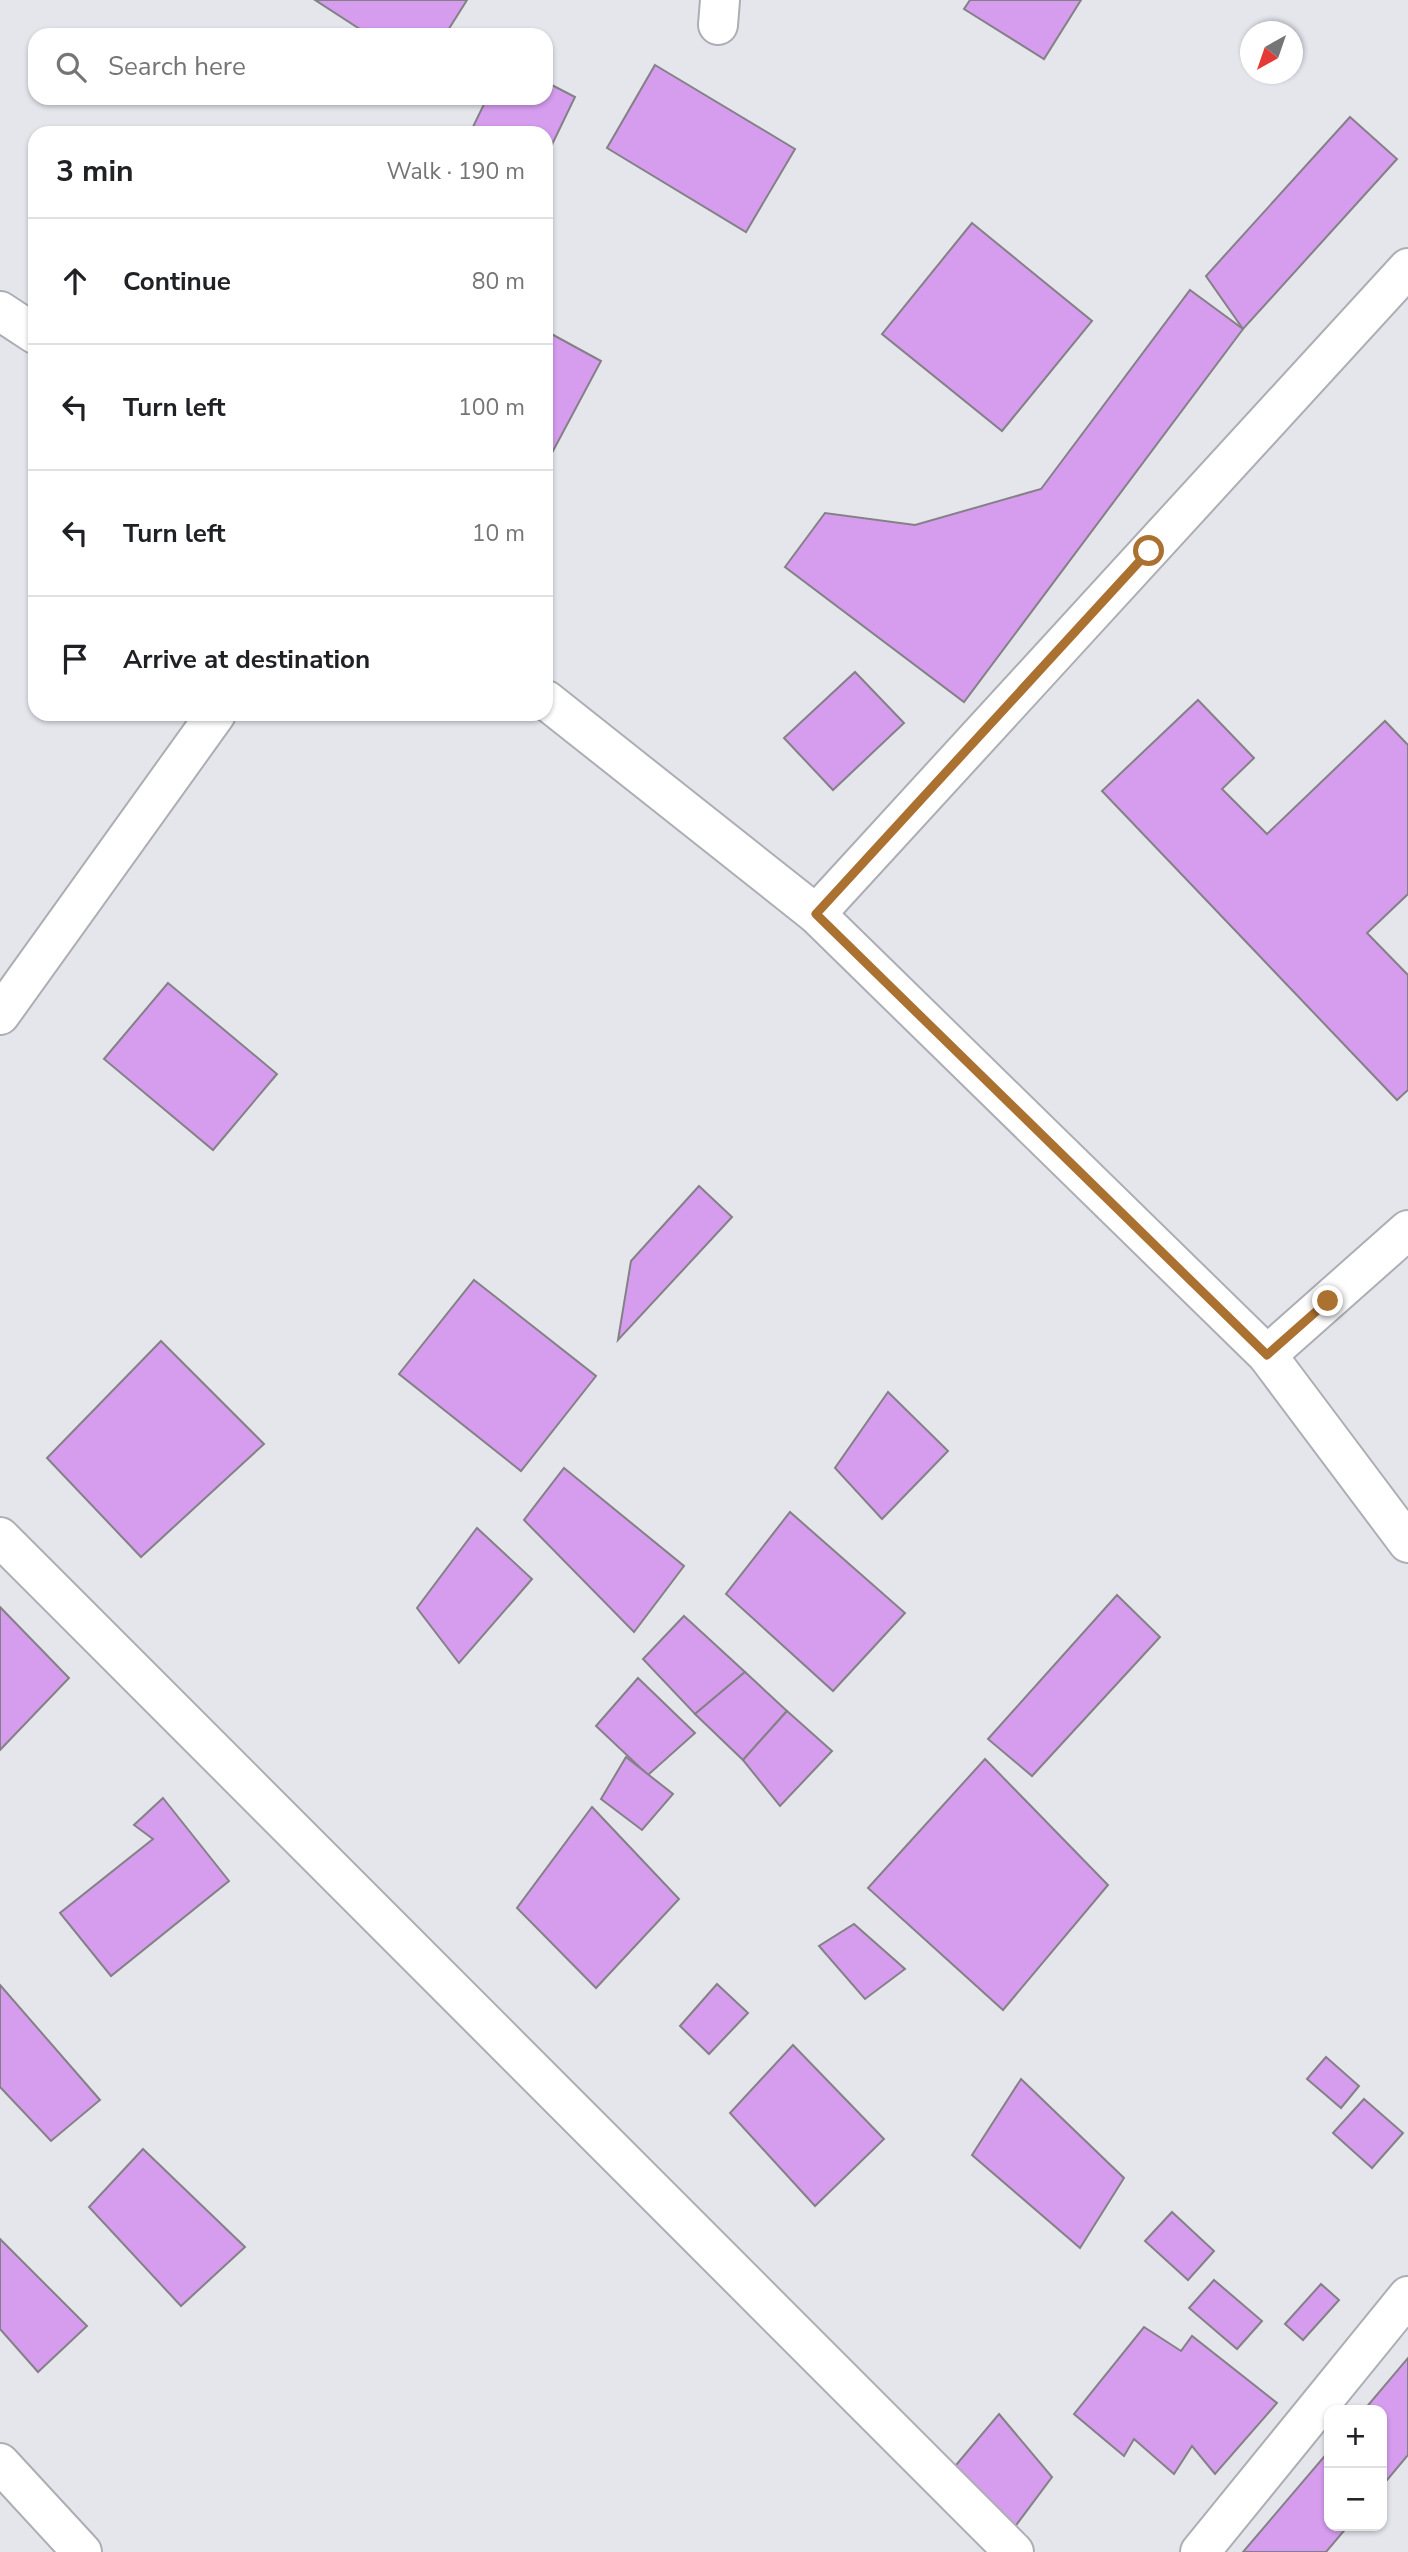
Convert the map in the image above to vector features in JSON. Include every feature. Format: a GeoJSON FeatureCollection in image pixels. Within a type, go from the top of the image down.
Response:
{"type":"FeatureCollection","features":[{"type":"Feature","properties":{"kind":"street"},"geometry":{"type":"LineString","coordinates":[[816,914],[1408,268]]}},
{"type":"Feature","properties":{"kind":"street"},"geometry":{"type":"LineString","coordinates":[[0,311],[28,329]]}},
{"type":"Feature","properties":{"kind":"street"},"geometry":{"type":"LineString","coordinates":[[553,706],[816,914],[1267,1355],[1408,1543]]}},
{"type":"Feature","properties":{"kind":"street"},"geometry":{"type":"LineString","coordinates":[[0,1015],[211,721]]}},
{"type":"Feature","properties":{"kind":"street"},"geometry":{"type":"LineString","coordinates":[[1267,1355],[1408,1230]]}},
{"type":"Feature","properties":{"kind":"street"},"geometry":{"type":"LineString","coordinates":[[0,1537],[1014,2552]]}},
{"type":"Feature","properties":{"kind":"street"},"geometry":{"type":"LineString","coordinates":[[1200,2552],[1408,2296]]}},
{"type":"Feature","properties":{"kind":"street"},"geometry":{"type":"LineString","coordinates":[[0,2463],[82,2552]]}},
{"type":"Feature","properties":{"kind":"building"},"geometry":{"type":"Polygon","coordinates":[[[315,0],[467,0],[449,28],[358,28],[315,0]]]}},
{"type":"Feature","properties":{"kind":"building"},"geometry":{"type":"Polygon","coordinates":[[[970,0],[1081,0],[1044,59],[964,9],[970,0]]]}},
{"type":"Feature","properties":{"kind":"building"},"geometry":{"type":"Polygon","coordinates":[[[655,65],[795,149],[746,232],[607,148],[655,65]]]}},
{"type":"Feature","properties":{"kind":"building"},"geometry":{"type":"Polygon","coordinates":[[[553,86],[575,97],[553,143],[553,126],[473,126],[484,105],[553,105],[553,86]]]}},
{"type":"Feature","properties":{"kind":"building"},"geometry":{"type":"Polygon","coordinates":[[[1350,117],[1397,159],[1243,329],[1206,276],[1350,117]]]}},
{"type":"Feature","properties":{"kind":"building"},"geometry":{"type":"Polygon","coordinates":[[[972,223],[1092,321],[1002,431],[882,334],[972,223]]]}},
{"type":"Feature","properties":{"kind":"building"},"geometry":{"type":"Polygon","coordinates":[[[1190,290],[1243,329],[964,702],[785,567],[825,513],[915,525],[1041,489],[1190,290]]]}},
{"type":"Feature","properties":{"kind":"building"},"geometry":{"type":"Polygon","coordinates":[[[553,335],[601,361],[553,451],[553,335]]]}},
{"type":"Feature","properties":{"kind":"building"},"geometry":{"type":"Polygon","coordinates":[[[855,672],[904,723],[833,790],[784,738],[855,672]]]}},
{"type":"Feature","properties":{"kind":"building"},"geometry":{"type":"Polygon","coordinates":[[[1198,700],[1254,758],[1222,789],[1267,834],[1385,721],[1408,745],[1408,894],[1367,933],[1408,975],[1408,1090],[1397,1100],[1102,791],[1198,700]]]}},
{"type":"Feature","properties":{"kind":"building"},"geometry":{"type":"Polygon","coordinates":[[[168,983],[277,1074],[213,1150],[104,1059],[168,983]]]}},
{"type":"Feature","properties":{"kind":"building"},"geometry":{"type":"Polygon","coordinates":[[[699,1186],[732,1217],[618,1340],[631,1261],[699,1186]]]}},
{"type":"Feature","properties":{"kind":"building"},"geometry":{"type":"Polygon","coordinates":[[[474,1280],[596,1376],[521,1471],[399,1374],[474,1280]]]}},
{"type":"Feature","properties":{"kind":"building"},"geometry":{"type":"Polygon","coordinates":[[[161,1341],[264,1444],[141,1557],[47,1458],[161,1341]]]}},
{"type":"Feature","properties":{"kind":"building"},"geometry":{"type":"Polygon","coordinates":[[[888,1392],[948,1451],[882,1519],[835,1468],[888,1392]]]}},
{"type":"Feature","properties":{"kind":"building"},"geometry":{"type":"Polygon","coordinates":[[[564,1468],[684,1566],[634,1632],[524,1520],[564,1468]]]}},
{"type":"Feature","properties":{"kind":"building"},"geometry":{"type":"Polygon","coordinates":[[[790,1512],[905,1613],[833,1691],[726,1594],[790,1512]]]}},
{"type":"Feature","properties":{"kind":"building"},"geometry":{"type":"Polygon","coordinates":[[[477,1528],[532,1579],[459,1663],[417,1608],[477,1528]]]}},
{"type":"Feature","properties":{"kind":"building"},"geometry":{"type":"Polygon","coordinates":[[[1117,1595],[1160,1637],[1032,1776],[988,1739],[1117,1595]]]}},
{"type":"Feature","properties":{"kind":"building"},"geometry":{"type":"Polygon","coordinates":[[[0,1607],[69,1678],[0,1750],[0,1607]]]}},
{"type":"Feature","properties":{"kind":"building"},"geometry":{"type":"Polygon","coordinates":[[[684,1616],[745,1672],[695,1714],[643,1659],[684,1616]]]}},
{"type":"Feature","properties":{"kind":"building"},"geometry":{"type":"Polygon","coordinates":[[[745,1672],[787,1711],[743,1760],[695,1714],[745,1672]]]}},
{"type":"Feature","properties":{"kind":"building"},"geometry":{"type":"Polygon","coordinates":[[[638,1678],[695,1733],[648,1775],[596,1726],[638,1678]]]}},
{"type":"Feature","properties":{"kind":"building"},"geometry":{"type":"Polygon","coordinates":[[[787,1711],[832,1751],[780,1806],[743,1760],[787,1711]]]}},
{"type":"Feature","properties":{"kind":"building"},"geometry":{"type":"Polygon","coordinates":[[[626,1757],[673,1794],[642,1830],[601,1799],[626,1757]]]}},
{"type":"Feature","properties":{"kind":"building"},"geometry":{"type":"Polygon","coordinates":[[[985,1759],[1108,1885],[1003,2010],[868,1888],[985,1759]]]}},
{"type":"Feature","properties":{"kind":"building"},"geometry":{"type":"Polygon","coordinates":[[[163,1798],[229,1881],[111,1976],[60,1913],[153,1839],[134,1825],[163,1798]]]}},
{"type":"Feature","properties":{"kind":"building"},"geometry":{"type":"Polygon","coordinates":[[[592,1807],[679,1899],[596,1988],[517,1908],[592,1807]]]}},
{"type":"Feature","properties":{"kind":"building"},"geometry":{"type":"Polygon","coordinates":[[[854,1924],[905,1969],[865,1999],[819,1946],[854,1924]]]}},
{"type":"Feature","properties":{"kind":"building"},"geometry":{"type":"Polygon","coordinates":[[[717,1984],[748,2013],[709,2054],[680,2026],[717,1984]]]}},
{"type":"Feature","properties":{"kind":"building"},"geometry":{"type":"Polygon","coordinates":[[[0,1985],[100,2100],[51,2141],[0,2087],[0,1985]]]}},
{"type":"Feature","properties":{"kind":"building"},"geometry":{"type":"Polygon","coordinates":[[[793,2045],[884,2139],[815,2206],[730,2113],[793,2045]]]}},
{"type":"Feature","properties":{"kind":"building"},"geometry":{"type":"Polygon","coordinates":[[[1326,2057],[1359,2086],[1341,2108],[1307,2079],[1326,2057]]]}},
{"type":"Feature","properties":{"kind":"building"},"geometry":{"type":"Polygon","coordinates":[[[1021,2079],[1124,2178],[1080,2248],[972,2155],[1021,2079]]]}},
{"type":"Feature","properties":{"kind":"building"},"geometry":{"type":"Polygon","coordinates":[[[1364,2099],[1403,2133],[1372,2168],[1333,2133],[1364,2099]]]}},
{"type":"Feature","properties":{"kind":"building"},"geometry":{"type":"Polygon","coordinates":[[[143,2149],[245,2247],[181,2306],[89,2207],[143,2149]]]}},
{"type":"Feature","properties":{"kind":"building"},"geometry":{"type":"Polygon","coordinates":[[[1172,2212],[1214,2251],[1188,2280],[1145,2241],[1172,2212]]]}},
{"type":"Feature","properties":{"kind":"building"},"geometry":{"type":"Polygon","coordinates":[[[0,2239],[87,2326],[38,2372],[0,2329],[0,2239]]]}},
{"type":"Feature","properties":{"kind":"building"},"geometry":{"type":"Polygon","coordinates":[[[1214,2280],[1262,2321],[1237,2349],[1189,2308],[1214,2280]]]}},
{"type":"Feature","properties":{"kind":"building"},"geometry":{"type":"Polygon","coordinates":[[[1321,2284],[1339,2300],[1303,2340],[1285,2324],[1321,2284]]]}},
{"type":"Feature","properties":{"kind":"building"},"geometry":{"type":"Polygon","coordinates":[[[1144,2327],[1181,2351],[1192,2336],[1277,2403],[1215,2474],[1192,2446],[1174,2474],[1134,2439],[1124,2456],[1074,2414],[1144,2327]]]}},
{"type":"Feature","properties":{"kind":"building"},"geometry":{"type":"Polygon","coordinates":[[[1408,2358],[1408,2455],[1387,2480],[1387,2405],[1368,2405],[1408,2358]]]}},
{"type":"Feature","properties":{"kind":"building"},"geometry":{"type":"Polygon","coordinates":[[[999,2414],[1052,2477],[1011,2532],[951,2471],[999,2414]]]}},
{"type":"Feature","properties":{"kind":"building"},"geometry":{"type":"Polygon","coordinates":[[[1324,2457],[1324,2531],[1344,2531],[1326,2552],[1243,2552],[1324,2457]]]}},
{"type":"Feature","properties":{"kind":"route"},"geometry":{"type":"LineString","coordinates":[[1149,551],[816,914],[1267,1355],[1328,1301]]}}]}
